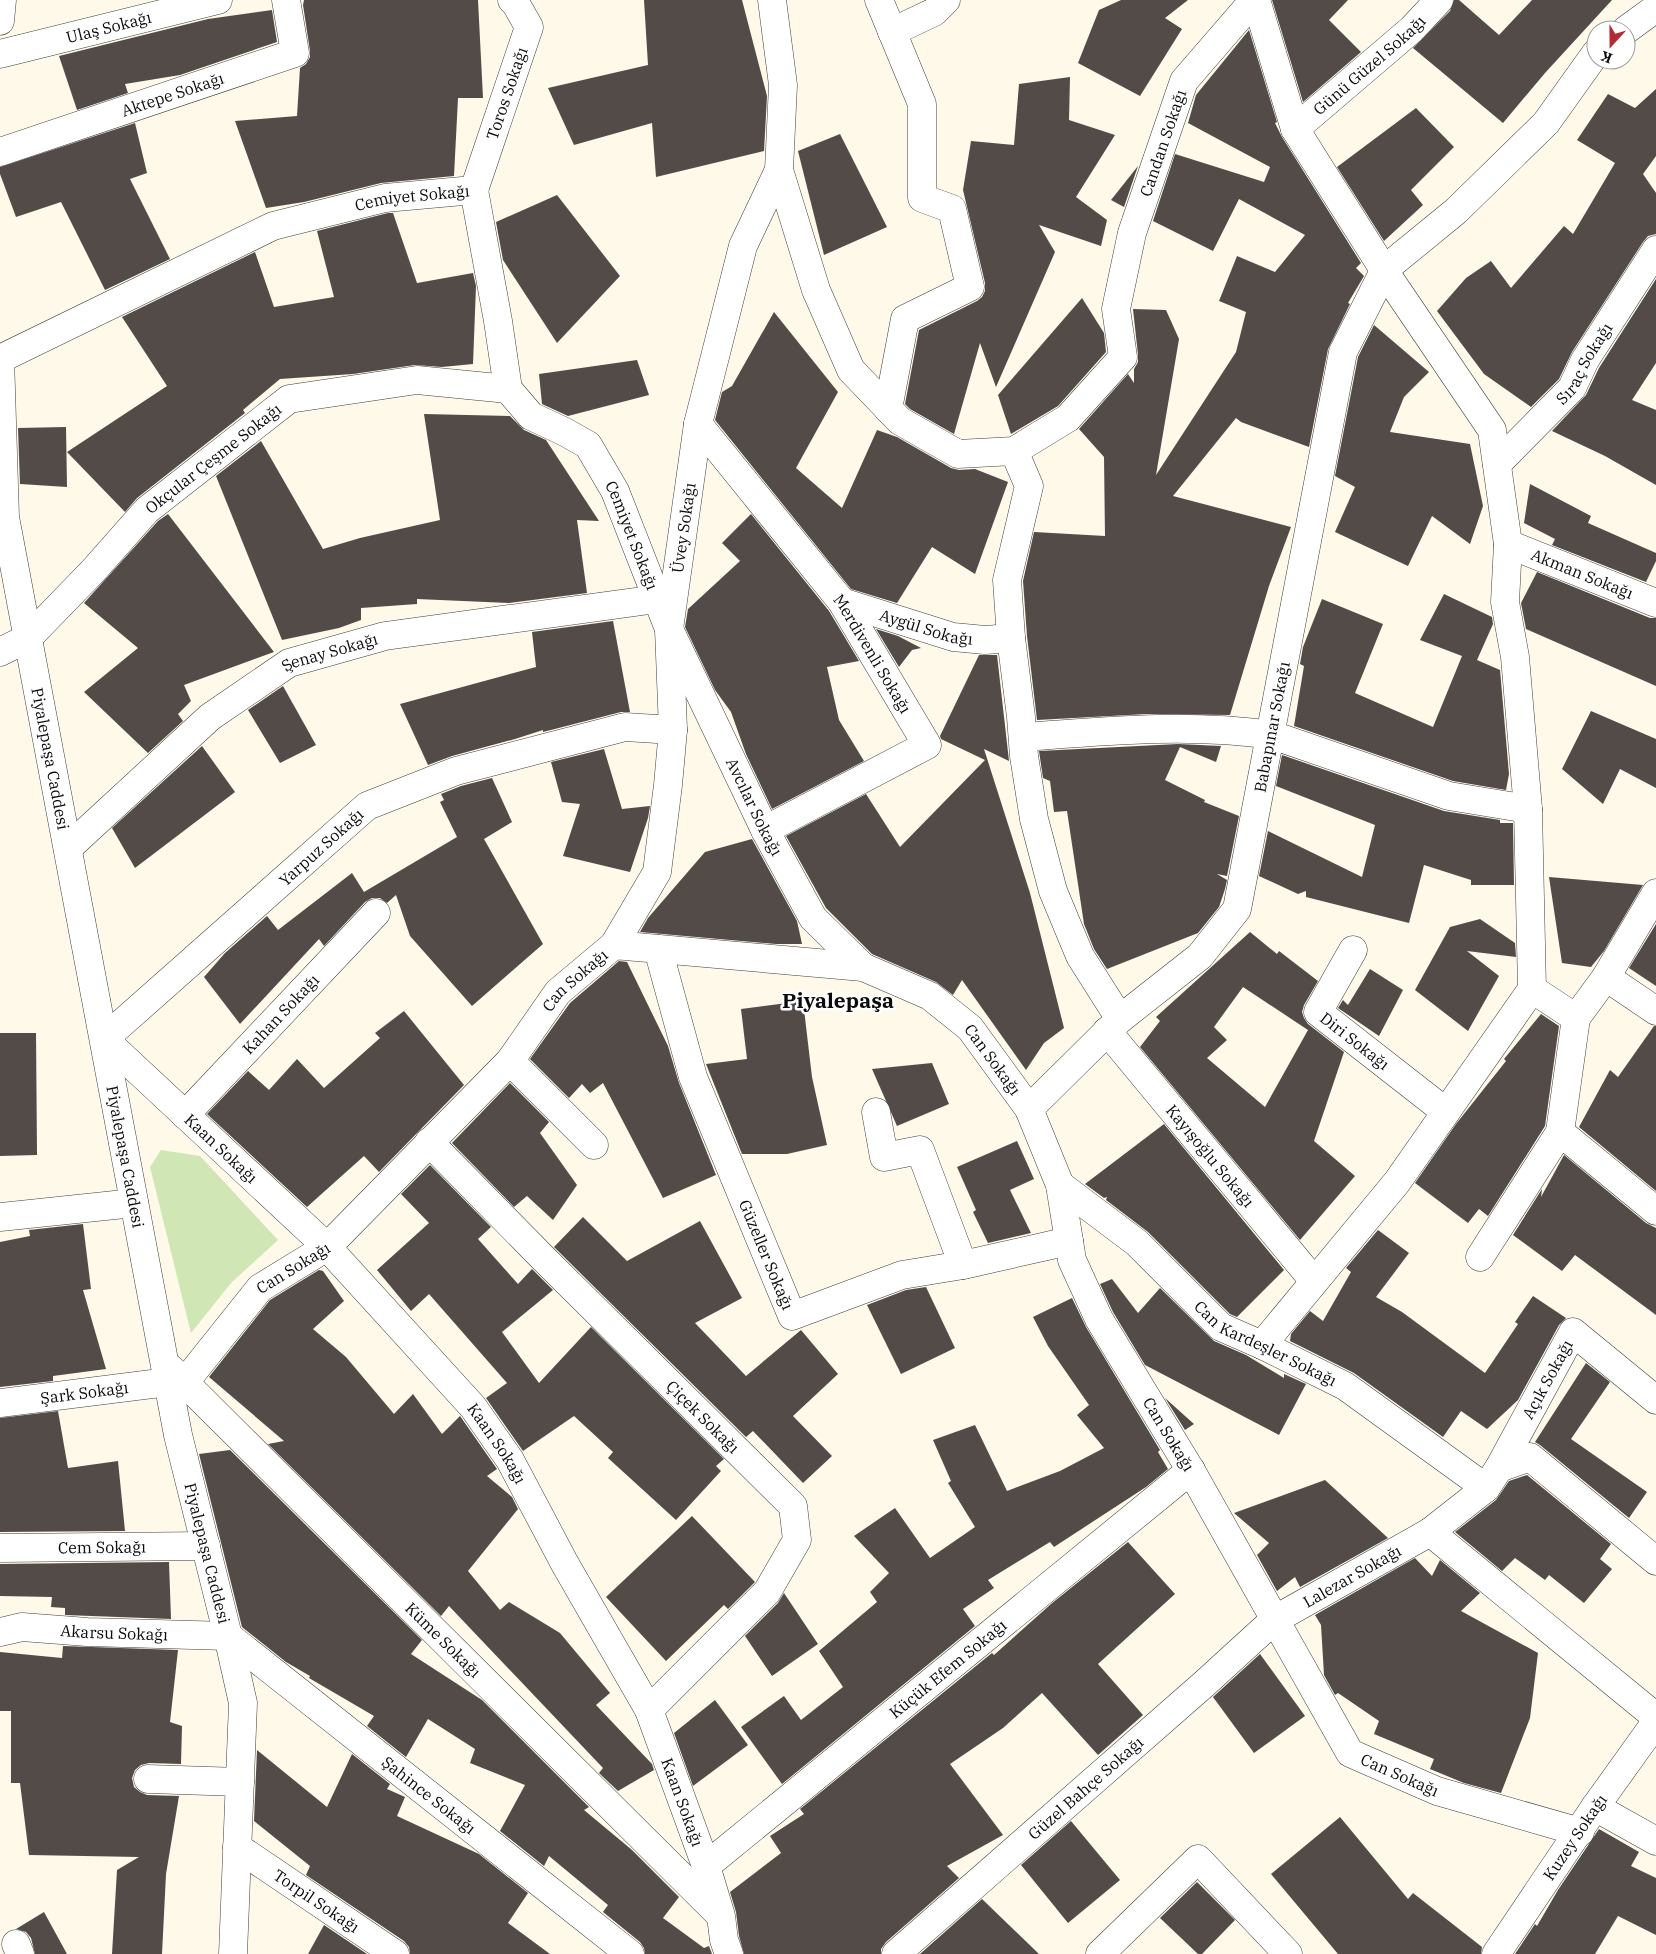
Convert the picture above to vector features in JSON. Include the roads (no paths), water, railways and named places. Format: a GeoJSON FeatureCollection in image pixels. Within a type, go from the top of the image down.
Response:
{"type":"FeatureCollection","features":[{"type":"Feature","properties":{"kind":"street"},"geometry":{"type":"LineString","coordinates":[[0,21],[2,0]]}},
{"type":"Feature","properties":{"kind":"street","name":"Ulaş Sokağı"},"geometry":{"type":"LineString","coordinates":[[0,54],[218,0]]}},
{"type":"Feature","properties":{"kind":"street","name":"Aktepe Sokağı"},"geometry":{"type":"LineString","coordinates":[[0,152],[294,53],[286,0]]}},
{"type":"Feature","properties":{"kind":"street","name":"Toros Sokağı"},"geometry":{"type":"LineString","coordinates":[[474,190],[529,27],[512,0]]}},
{"type":"Feature","properties":{"kind":"street"},"geometry":{"type":"LineString","coordinates":[[772,0],[783,85],[779,170],[816,290],[851,370],[900,421],[958,454],[1014,451]]}},
{"type":"Feature","properties":{"kind":"street"},"geometry":{"type":"LineString","coordinates":[[879,0],[922,104],[922,198],[952,208],[970,287],[905,319],[888,409]]}},
{"type":"Feature","properties":{"kind":"street"},"geometry":{"type":"LineString","coordinates":[[892,32],[934,12],[946,0]]}},
{"type":"Feature","properties":{"kind":"street"},"geometry":{"type":"LineString","coordinates":[[1256,0],[1295,129],[1492,430],[1508,544],[1505,602],[1515,657],[1528,809],[1532,989],[1397,1182],[1262,1345]]}},
{"type":"Feature","properties":{"kind":"street","name":"Candan Sokağı"},"geometry":{"type":"LineString","coordinates":[[1014,451],[1068,418],[1123,357],[1116,309],[1132,233],[1184,81],[1256,0]]}},
{"type":"Feature","properties":{"kind":"street","name":"Günü Güzel Sokağı"},"geometry":{"type":"LineString","coordinates":[[1295,129],[1412,29],[1439,0]]}},
{"type":"Feature","properties":{"kind":"street"},"geometry":{"type":"LineString","coordinates":[[1636,23],[1656,8]]}},
{"type":"Feature","properties":{"kind":"street"},"geometry":{"type":"LineString","coordinates":[[1385,269],[1456,211],[1546,124],[1586,67]]}},
{"type":"Feature","properties":{"kind":"street","name":"Üvey Sokağı"},"geometry":{"type":"LineString","coordinates":[[614,945],[657,872],[668,784],[672,730],[669,629],[698,424],[743,246],[779,170]]}},
{"type":"Feature","properties":{"kind":"street","name":"Cemiyet Sokağı"},"geometry":{"type":"LineString","coordinates":[[0,358],[273,226],[385,198],[474,190],[498,321],[508,389],[531,416],[588,445],[615,491],[669,629]]}},
{"type":"Feature","properties":{"kind":"street","name":"Sıraç Sokağı"},"geometry":{"type":"LineString","coordinates":[[1497,464],[1572,388],[1585,360],[1656,250]]}},
{"type":"Feature","properties":{"kind":"street","name":"Babapınar Sokağı"},"geometry":{"type":"LineString","coordinates":[[1029,1109],[1114,1025],[1200,956],[1237,909],[1272,734],[1343,352],[1385,269]]}},
{"type":"Feature","properties":{"kind":"street","name":"Piyalepaşa Caddesi"},"geometry":{"type":"LineString","coordinates":[[0,358],[5,517],[134,1203],[172,1375],[178,1435],[243,1703],[233,1954]]}},
{"type":"Feature","properties":{"kind":"street","name":"Okçular Çeşme Sokağı"},"geometry":{"type":"LineString","coordinates":[[0,652],[28,638],[94,571],[147,510],[290,399],[417,380],[508,389]]}},
{"type":"Feature","properties":{"kind":"street","name":"Merdivenli Sokağı"},"geometry":{"type":"LineString","coordinates":[[698,424],[842,602],[927,745],[765,830]]}},
{"type":"Feature","properties":{"kind":"street","name":"Kayışoğlu Sokağı"},"geometry":{"type":"LineString","coordinates":[[1014,451],[1030,486],[1007,580],[1011,638],[1024,756],[1034,819],[1053,891],[1080,956],[1114,1025],[1314,1282]]}},
{"type":"Feature","properties":{"kind":"street","name":"Akman Sokağı"},"geometry":{"type":"LineString","coordinates":[[1508,544],[1654,597]]}},
{"type":"Feature","properties":{"kind":"street","name":"Şenay Sokağı"},"geometry":{"type":"LineString","coordinates":[[68,848],[210,717],[289,663],[385,636],[657,599]]}},
{"type":"Feature","properties":{"kind":"street","name":"Aygül Sokağı"},"geometry":{"type":"LineString","coordinates":[[842,602],[953,637],[985,640],[1011,638]]}},
{"type":"Feature","properties":{"kind":"street","name":"Avcılar Sokağı"},"geometry":{"type":"LineString","coordinates":[[669,629],[765,830],[813,918],[863,968]]}},
{"type":"Feature","properties":{"kind":"street","name":"Yarpuz Sokağı"},"geometry":{"type":"LineString","coordinates":[[104,1039],[367,806],[456,771],[625,727],[672,730]]}},
{"type":"Feature","properties":{"kind":"street"},"geometry":{"type":"LineString","coordinates":[[1023,737],[1143,729],[1242,730],[1272,734],[1441,793],[1472,801],[1528,809]]}},
{"type":"Feature","properties":{"kind":"street"},"geometry":{"type":"LineString","coordinates":[[1480,1257],[1560,1132],[1576,1018],[1606,977],[1656,893]]}},
{"type":"Feature","properties":{"kind":"street","name":"Kahan Sokağı"},"geometry":{"type":"LineString","coordinates":[[185,1115],[376,912]]}},
{"type":"Feature","properties":{"kind":"street","name":"Can Sokağı"},"geometry":{"type":"LineString","coordinates":[[172,1375],[260,1288],[327,1246],[510,1061],[558,992],[614,945],[863,968],[930,996],[970,1028],[1029,1109],[1060,1185],[1072,1260],[1099,1319],[1191,1470],[1350,1753],[1437,1791],[1580,1832]]}},
{"type":"Feature","properties":{"kind":"street","name":"Güzeller Sokağı"},"geometry":{"type":"LineString","coordinates":[[658,949],[693,1077],[792,1316],[902,1275],[963,1265],[1069,1241]]}},
{"type":"Feature","properties":{"kind":"street","name":"Diri Sokağı"},"geometry":{"type":"LineString","coordinates":[[1353,950],[1318,1012],[1446,1112]]}},
{"type":"Feature","properties":{"kind":"street"},"geometry":{"type":"LineString","coordinates":[[1606,977],[1656,1011]]}},
{"type":"Feature","properties":{"kind":"street"},"geometry":{"type":"LineString","coordinates":[[1532,989],[1576,1018]]}},
{"type":"Feature","properties":{"kind":"street","name":"Kaan Sokağı"},"geometry":{"type":"LineString","coordinates":[[104,1039],[327,1246],[478,1414],[510,1460],[565,1564],[649,1710],[706,1866],[721,1916],[724,1940],[729,1954]]}},
{"type":"Feature","properties":{"kind":"street"},"geometry":{"type":"LineString","coordinates":[[510,1061],[594,1145]]}},
{"type":"Feature","properties":{"kind":"street"},"geometry":{"type":"LineString","coordinates":[[876,1112],[884,1157],[920,1150],[963,1265]]}},
{"type":"Feature","properties":{"kind":"street"},"geometry":{"type":"LineString","coordinates":[[1560,1132],[1656,1211]]}},
{"type":"Feature","properties":{"kind":"street","name":"Çiçek Sokağı"},"geometry":{"type":"LineString","coordinates":[[429,1142],[793,1506],[797,1540],[767,1592],[649,1710]]}},
{"type":"Feature","properties":{"kind":"street","name":"Can Kardeşler Sokağı"},"geometry":{"type":"LineString","coordinates":[[1060,1185],[1138,1243],[1221,1327],[1345,1386],[1492,1478]]}},
{"type":"Feature","properties":{"kind":"street"},"geometry":{"type":"LineString","coordinates":[[0,1217],[134,1203]]}},
{"type":"Feature","properties":{"kind":"street","name":"Açık Sokağı"},"geometry":{"type":"LineString","coordinates":[[1492,1478],[1573,1332],[1656,1400]]}},
{"type":"Feature","properties":{"kind":"street","name":"Şark Sokağı"},"geometry":{"type":"LineString","coordinates":[[0,1403],[172,1375]]}},
{"type":"Feature","properties":{"kind":"street","name":"Küme Sokağı"},"geometry":{"type":"LineString","coordinates":[[172,1375],[721,1916]]}},
{"type":"Feature","properties":{"kind":"street"},"geometry":{"type":"LineString","coordinates":[[1492,1478],[1530,1457],[1656,1561]]}},
{"type":"Feature","properties":{"kind":"street","name":"Küçük Efem Sokağı"},"geometry":{"type":"LineString","coordinates":[[706,1866],[1191,1470]]}},
{"type":"Feature","properties":{"kind":"street","name":"Lalezar Sokağı"},"geometry":{"type":"LineString","coordinates":[[1274,1620],[1430,1532],[1492,1478]]}},
{"type":"Feature","properties":{"kind":"street"},"geometry":{"type":"LineString","coordinates":[[1430,1532],[1656,1717]]}},
{"type":"Feature","properties":{"kind":"street","name":"Cem Sokağı"},"geometry":{"type":"LineString","coordinates":[[0,1548],[206,1546]]}},
{"type":"Feature","properties":{"kind":"street","name":"Güzel Bahçe Sokağı"},"geometry":{"type":"LineString","coordinates":[[896,1954],[1204,1684],[1274,1620]]}},
{"type":"Feature","properties":{"kind":"street","name":"Akarsu Sokağı"},"geometry":{"type":"LineString","coordinates":[[0,1632],[22,1628],[228,1636]]}},
{"type":"Feature","properties":{"kind":"street","name":"Şahince Sokağı"},"geometry":{"type":"LineString","coordinates":[[228,1636],[630,1954]]}},
{"type":"Feature","properties":{"kind":"street","name":"Kuzey Sokağı"},"geometry":{"type":"LineString","coordinates":[[1496,1954],[1580,1832],[1595,1807],[1656,1722]]}},
{"type":"Feature","properties":{"kind":"street"},"geometry":{"type":"LineString","coordinates":[[148,1779],[240,1782]]}},
{"type":"Feature","properties":{"kind":"street"},"geometry":{"type":"LineString","coordinates":[[1595,1807],[1656,1840]]}},
{"type":"Feature","properties":{"kind":"street","name":"Torpil Sokağı"},"geometry":{"type":"LineString","coordinates":[[237,1848],[395,1954]]}},
{"type":"Feature","properties":{"kind":"street"},"geometry":{"type":"LineString","coordinates":[[1100,1954],[1198,1859],[1288,1954]]}},
{"type":"Feature","properties":{"kind":"district","name":"Piyalepaşa"},"geometry":{"type":"Point","coordinates":[838,1000]}}]}
